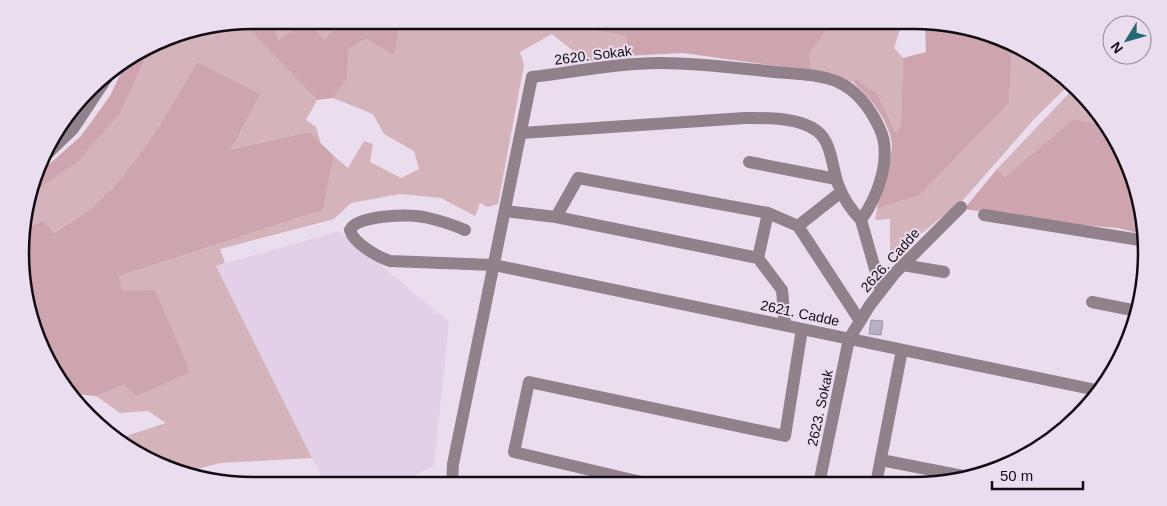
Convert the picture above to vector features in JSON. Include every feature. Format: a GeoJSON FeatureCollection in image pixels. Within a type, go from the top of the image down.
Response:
{"type":"FeatureCollection","features":[{"type":"Feature","properties":{"kind":"street","name":"2620. Sokak"},"geometry":{"type":"LineString","coordinates":[[452,477],[453,464],[532,77],[662,63],[741,69],[827,79],[848,88],[862,100],[874,118],[885,142],[885,158],[879,180],[872,202],[862,220]]}},
{"type":"Feature","properties":{"kind":"street"},"geometry":{"type":"LineString","coordinates":[[57,144],[73,129],[99,89]]}},
{"type":"Feature","properties":{"kind":"street"},"geometry":{"type":"LineString","coordinates":[[520,133],[745,118],[780,120],[818,131],[828,147],[841,192],[862,220],[881,290]]}},
{"type":"Feature","properties":{"kind":"street"},"geometry":{"type":"LineString","coordinates":[[749,162],[836,180]]}},
{"type":"Feature","properties":{"kind":"street"},"geometry":{"type":"LineString","coordinates":[[556,217],[578,178],[768,213],[798,226],[860,321]]}},
{"type":"Feature","properties":{"kind":"street"},"geometry":{"type":"LineString","coordinates":[[798,226],[841,192]]}},
{"type":"Feature","properties":{"kind":"street","name":"2626. Cadde"},"geometry":{"type":"LineString","coordinates":[[849,338],[881,290],[902,265],[961,207]]}},
{"type":"Feature","properties":{"kind":"street"},"geometry":{"type":"LineString","coordinates":[[505,211],[556,217],[758,258],[782,290],[785,325]]}},
{"type":"Feature","properties":{"kind":"street"},"geometry":{"type":"LineString","coordinates":[[758,258],[768,213]]}},
{"type":"Feature","properties":{"kind":"street"},"geometry":{"type":"LineString","coordinates":[[984,214],[1138,240]]}},
{"type":"Feature","properties":{"kind":"street","name":"2621. Cadde"},"geometry":{"type":"LineString","coordinates":[[465,230],[443,221],[407,216],[358,222],[350,230],[357,240],[380,257],[390,261],[494,265],[1093,389]]}},
{"type":"Feature","properties":{"kind":"street"},"geometry":{"type":"LineString","coordinates":[[902,265],[944,272]]}},
{"type":"Feature","properties":{"kind":"street"},"geometry":{"type":"LineString","coordinates":[[1092,302],[1131,311]]}},
{"type":"Feature","properties":{"kind":"street"},"geometry":{"type":"LineString","coordinates":[[620,477],[514,452],[529,382],[785,436],[802,329]]}},
{"type":"Feature","properties":{"kind":"street","name":"2623. Sokak"},"geometry":{"type":"LineString","coordinates":[[820,477],[849,338]]}},
{"type":"Feature","properties":{"kind":"street"},"geometry":{"type":"LineString","coordinates":[[877,477],[902,350]]}},
{"type":"Feature","properties":{"kind":"street"},"geometry":{"type":"LineString","coordinates":[[881,460],[952,474]]}},
{"type":"Feature","properties":{"kind":"shaded area"},"geometry":{"type":"Polygon","coordinates":[[[249,29],[317,100],[306,120],[316,127],[321,144],[309,132],[230,149],[197,62],[163,121],[121,179],[105,195],[89,210],[53,233],[43,220],[31,227],[39,186],[120,113],[147,56],[195,36],[249,29]]]}},
{"type":"Feature","properties":{"kind":"shaded area"},"geometry":{"type":"Polygon","coordinates":[[[249,29],[274,29],[279,40],[294,29],[316,29],[324,40],[336,29],[396,29],[399,32],[394,55],[366,39],[349,49],[347,79],[333,98],[317,100],[249,29]]]}},
{"type":"Feature","properties":{"kind":"shaded area"},"geometry":{"type":"Polygon","coordinates":[[[274,29],[294,29],[279,40],[274,29]]]}},
{"type":"Feature","properties":{"kind":"shaded area"},"geometry":{"type":"Polygon","coordinates":[[[316,29],[336,29],[324,40],[316,29]]]}},
{"type":"Feature","properties":{"kind":"shaded area"},"geometry":{"type":"Polygon","coordinates":[[[396,29],[586,29],[627,36],[626,56],[587,62],[552,34],[520,52],[524,65],[498,204],[488,207],[480,203],[475,216],[441,198],[400,194],[351,203],[334,219],[220,249],[225,263],[216,266],[312,458],[220,463],[194,470],[154,454],[124,437],[166,423],[148,411],[120,413],[96,396],[124,385],[119,276],[323,210],[334,156],[348,168],[364,141],[373,144],[370,162],[401,178],[419,169],[414,151],[384,134],[373,114],[333,98],[347,79],[349,49],[366,39],[394,55],[399,32],[396,29]]]}},
{"type":"Feature","properties":{"kind":"shaded area"},"geometry":{"type":"Polygon","coordinates":[[[586,29],[828,29],[809,54],[812,71],[683,53],[626,56],[627,36],[586,29]]]}},
{"type":"Feature","properties":{"kind":"shaded area"},"geometry":{"type":"Polygon","coordinates":[[[828,29],[900,29],[894,48],[903,58],[901,125],[896,135],[856,79],[853,82],[812,71],[809,54],[828,29]]]}},
{"type":"Feature","properties":{"kind":"shaded area"},"geometry":{"type":"Polygon","coordinates":[[[925,29],[972,36],[1012,51],[1009,103],[920,195],[877,209],[889,166],[892,144],[887,126],[878,110],[853,82],[856,79],[877,94],[896,134],[901,125],[903,58],[926,52],[925,29]]]}},
{"type":"Feature","properties":{"kind":"shaded area"},"geometry":{"type":"Polygon","coordinates":[[[1012,51],[1051,75],[1066,88],[1035,118],[964,199],[890,259],[890,219],[875,220],[877,209],[920,195],[1009,103],[1012,51]]]}},
{"type":"Feature","properties":{"kind":"shaded area"},"geometry":{"type":"Polygon","coordinates":[[[147,56],[120,113],[77,162],[38,189],[46,167],[81,136],[110,96],[122,71],[147,56]]]}},
{"type":"Feature","properties":{"kind":"shaded area"},"geometry":{"type":"Polygon","coordinates":[[[197,62],[260,94],[231,149],[309,132],[334,156],[323,210],[119,276],[122,291],[155,290],[190,372],[136,396],[124,385],[96,396],[79,394],[52,352],[36,311],[29,268],[31,227],[43,220],[54,233],[89,210],[136,160],[175,101],[197,62]]]}},
{"type":"Feature","properties":{"kind":"shaded area"},"geometry":{"type":"Polygon","coordinates":[[[1071,92],[1097,124],[1073,119],[1005,177],[997,169],[1071,92]]]}},
{"type":"Feature","properties":{"kind":"shaded area"},"geometry":{"type":"Polygon","coordinates":[[[1073,119],[1097,124],[1121,167],[1131,195],[1137,233],[1118,228],[1058,223],[964,209],[997,169],[1005,177],[1073,119]]]}},
{"type":"Feature","properties":{"kind":"shaded area"},"geometry":{"type":"Polygon","coordinates":[[[339,231],[449,322],[434,466],[411,477],[322,477],[216,266],[339,231]]]}},
{"type":"Feature","properties":{"kind":"building"},"geometry":{"type":"Polygon","coordinates":[[[871,320],[883,321],[881,335],[869,334],[871,320]]]}}]}
